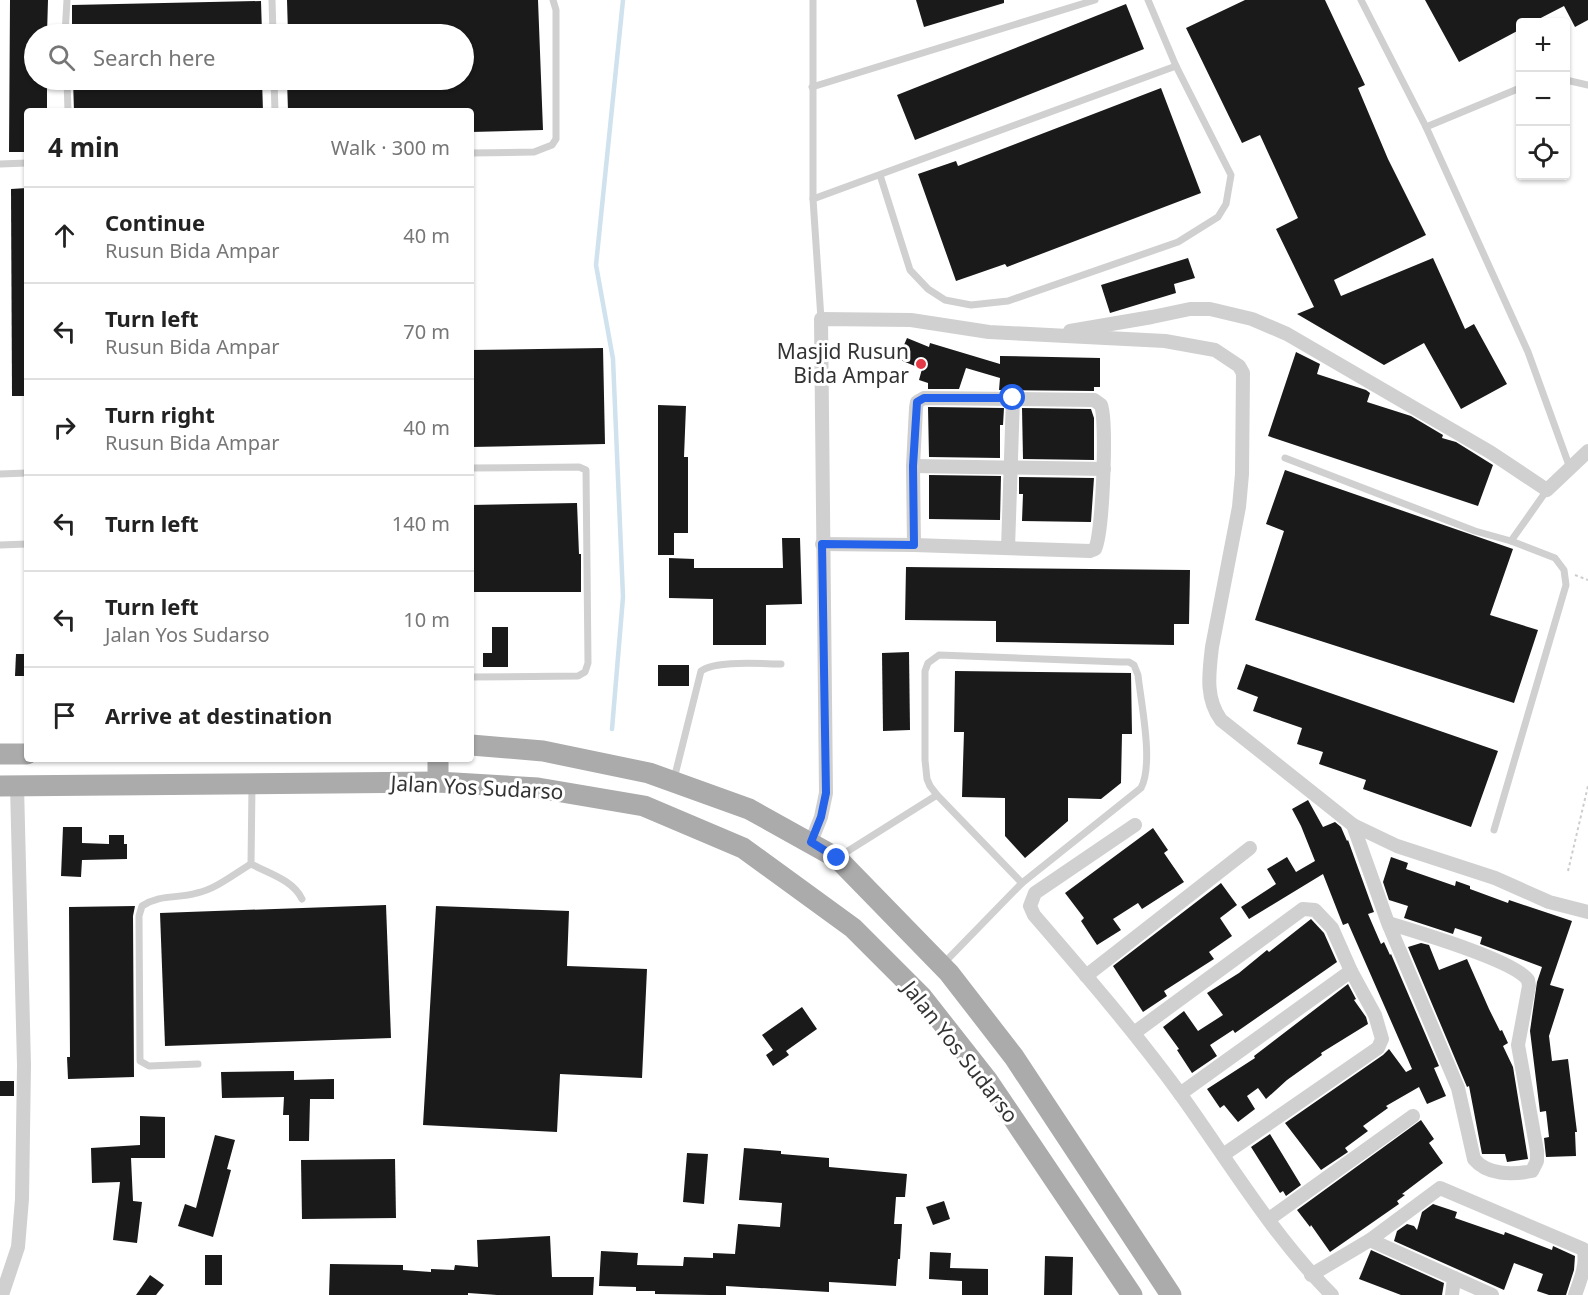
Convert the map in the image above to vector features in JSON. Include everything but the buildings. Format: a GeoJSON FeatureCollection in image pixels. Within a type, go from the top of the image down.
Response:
{"type":"FeatureCollection","features":[{"type":"Feature","properties":{"kind":"main road","name":"Jalan Yos Sudarso"},"geometry":{"type":"LineString","coordinates":[[474,745],[543,750],[649,773],[749,809],[837,858],[941,966],[1014,1058],[1171,1295]]}},
{"type":"Feature","properties":{"kind":"main road"},"geometry":{"type":"LineString","coordinates":[[0,754],[24,754]]}},
{"type":"Feature","properties":{"kind":"main road"},"geometry":{"type":"LineString","coordinates":[[438,762],[438,782]]}},
{"type":"Feature","properties":{"kind":"main road","name":"Jalan Yos Sudarso"},"geometry":{"type":"LineString","coordinates":[[8,786],[438,782],[538,788],[644,807],[743,848],[853,928],[922,997],[988,1081],[1132,1295]]}},
{"type":"Feature","properties":{"kind":"main road"},"geometry":{"type":"LineString","coordinates":[[664,815],[673,782]]}},
{"type":"Feature","properties":{"kind":"street"},"geometry":{"type":"LineString","coordinates":[[1041,335],[1190,309],[1210,309],[1252,319],[1287,334],[1490,452],[1546,490],[1588,451]]}},
{"type":"Feature","properties":{"kind":"street"},"geometry":{"type":"LineString","coordinates":[[811,842],[821,817],[826,793],[821,319],[911,320],[989,332],[1166,340],[1215,350],[1239,366],[1243,373],[1242,474],[1239,507],[1212,648],[1210,691],[1213,708],[1221,720],[1353,825],[1397,846],[1495,878],[1549,902],[1588,912]]}},
{"type":"Feature","properties":{"kind":"street"},"geometry":{"type":"LineString","coordinates":[[822,544],[1090,551],[1095,549],[1100,534],[1104,469],[1103,408],[1099,402],[1013,398],[924,398],[917,402],[913,466],[914,545]]}},
{"type":"Feature","properties":{"kind":"street"},"geometry":{"type":"LineString","coordinates":[[1008,548],[1013,398]]}},
{"type":"Feature","properties":{"kind":"street"},"geometry":{"type":"LineString","coordinates":[[913,466],[1104,469]]}},
{"type":"Feature","properties":{"kind":"street"},"geometry":{"type":"LineString","coordinates":[[2,1295],[18,1247],[22,1199],[24,1065],[8,786]]}},
{"type":"Feature","properties":{"kind":"street"},"geometry":{"type":"LineString","coordinates":[[1135,825],[1035,893],[1030,906],[1034,915],[1134,1033],[1311,1275],[1332,1295]]}},
{"type":"Feature","properties":{"kind":"street"},"geometry":{"type":"LineString","coordinates":[[1353,825],[1388,923],[1458,1088],[1474,1159],[1480,1167],[1488,1170],[1532,1171],[1535,1167],[1537,1151],[1518,1045],[1528,980],[1520,973],[1473,951],[1388,923]]}},
{"type":"Feature","properties":{"kind":"street"},"geometry":{"type":"LineString","coordinates":[[1086,976],[1250,849]]}},
{"type":"Feature","properties":{"kind":"street"},"geometry":{"type":"LineString","coordinates":[[1134,1033],[1303,909],[1315,910],[1332,928],[1375,1015],[1382,1039],[1378,1048],[1223,1155]]}},
{"type":"Feature","properties":{"kind":"street"},"geometry":{"type":"LineString","coordinates":[[1180,1094],[1352,971]]}},
{"type":"Feature","properties":{"kind":"street"},"geometry":{"type":"LineString","coordinates":[[1269,1219],[1413,1116]]}},
{"type":"Feature","properties":{"kind":"street"},"geometry":{"type":"LineString","coordinates":[[1311,1275],[1370,1240],[1440,1188],[1583,1249],[1586,1253],[1586,1266],[1575,1295]]}},
{"type":"Feature","properties":{"kind":"street"},"geometry":{"type":"LineString","coordinates":[[1370,1240],[1492,1295]]}},
{"type":"Feature","properties":{"kind":"street"},"geometry":{"type":"LineString","coordinates":[[1452,1295],[1454,1278]]}},
{"type":"Feature","properties":{"kind":"lane"},"geometry":{"type":"LineString","coordinates":[[66,24],[67,0]]}},
{"type":"Feature","properties":{"kind":"lane"},"geometry":{"type":"LineString","coordinates":[[272,0],[273,24]]}},
{"type":"Feature","properties":{"kind":"lane"},"geometry":{"type":"LineString","coordinates":[[474,153],[534,152],[552,145],[556,139],[556,9],[554,0]]}},
{"type":"Feature","properties":{"kind":"lane"},"geometry":{"type":"LineString","coordinates":[[813,0],[813,199],[821,319]]}},
{"type":"Feature","properties":{"kind":"lane"},"geometry":{"type":"LineString","coordinates":[[812,87],[1095,0]]}},
{"type":"Feature","properties":{"kind":"lane"},"geometry":{"type":"LineString","coordinates":[[880,175],[910,270],[928,289],[945,300],[971,305],[1008,301],[1178,242],[1218,217],[1226,204],[1231,175],[1176,66],[1148,0]]}},
{"type":"Feature","properties":{"kind":"lane"},"geometry":{"type":"LineString","coordinates":[[1361,0],[1426,127],[1528,352],[1570,468]]}},
{"type":"Feature","properties":{"kind":"lane"},"geometry":{"type":"LineString","coordinates":[[813,199],[1176,66]]}},
{"type":"Feature","properties":{"kind":"lane"},"geometry":{"type":"LineString","coordinates":[[1570,81],[1588,86]]}},
{"type":"Feature","properties":{"kind":"lane"},"geometry":{"type":"LineString","coordinates":[[67,90],[68,108]]}},
{"type":"Feature","properties":{"kind":"lane"},"geometry":{"type":"LineString","coordinates":[[274,90],[275,108]]}},
{"type":"Feature","properties":{"kind":"lane"},"geometry":{"type":"LineString","coordinates":[[1426,127],[1516,90]]}},
{"type":"Feature","properties":{"kind":"lane"},"geometry":{"type":"LineString","coordinates":[[0,164],[24,163]]}},
{"type":"Feature","properties":{"kind":"lane"},"geometry":{"type":"LineString","coordinates":[[1285,458],[1475,531],[1511,541],[1555,558],[1564,570],[1566,585],[1494,830]]}},
{"type":"Feature","properties":{"kind":"lane"},"geometry":{"type":"LineString","coordinates":[[474,468],[579,467],[586,470],[588,663],[585,672],[578,676],[474,677]]}},
{"type":"Feature","properties":{"kind":"lane"},"geometry":{"type":"LineString","coordinates":[[0,474],[24,473]]}},
{"type":"Feature","properties":{"kind":"lane"},"geometry":{"type":"LineString","coordinates":[[1511,541],[1546,490]]}},
{"type":"Feature","properties":{"kind":"lane"},"geometry":{"type":"LineString","coordinates":[[0,545],[24,544]]}},
{"type":"Feature","properties":{"kind":"lane"},"geometry":{"type":"LineString","coordinates":[[941,966],[1022,883],[1141,788],[1147,765],[1138,675],[1134,665],[1129,662],[939,655],[928,663],[925,671],[925,760],[930,786],[1022,883]]}},
{"type":"Feature","properties":{"kind":"lane"},"geometry":{"type":"LineString","coordinates":[[673,782],[701,671],[719,665],[781,664]]}},
{"type":"Feature","properties":{"kind":"lane"},"geometry":{"type":"LineString","coordinates":[[251,864],[252,783]]}},
{"type":"Feature","properties":{"kind":"lane"},"geometry":{"type":"LineString","coordinates":[[837,858],[937,795]]}},
{"type":"Feature","properties":{"kind":"lane"},"geometry":{"type":"LineString","coordinates":[[251,864],[286,882],[298,892],[302,899]]}},
{"type":"Feature","properties":{"kind":"lane"},"geometry":{"type":"LineString","coordinates":[[198,1064],[149,1066],[140,1061],[139,916],[142,906],[153,899],[196,894],[251,864]]}},
{"type":"Feature","properties":{"kind":"path"},"geometry":{"type":"LineString","coordinates":[[1568,871],[1588,786]]}},
{"type":"Feature","properties":{"kind":"waterway"},"geometry":{"type":"LineString","coordinates":[[612,729],[623,597],[613,359],[596,265],[623,0]]}},
{"type":"Feature","properties":{"kind":"place","name":"Masjid Rusun Bida Ampar"},"geometry":{"type":"Point","coordinates":[921,364]}},
{"type":"Feature","properties":{"kind":"route"},"geometry":{"type":"LineString","coordinates":[[837,858],[811,842],[821,817],[826,793],[822,544],[914,545],[913,466],[917,402],[924,398],[1013,398]]}}]}
